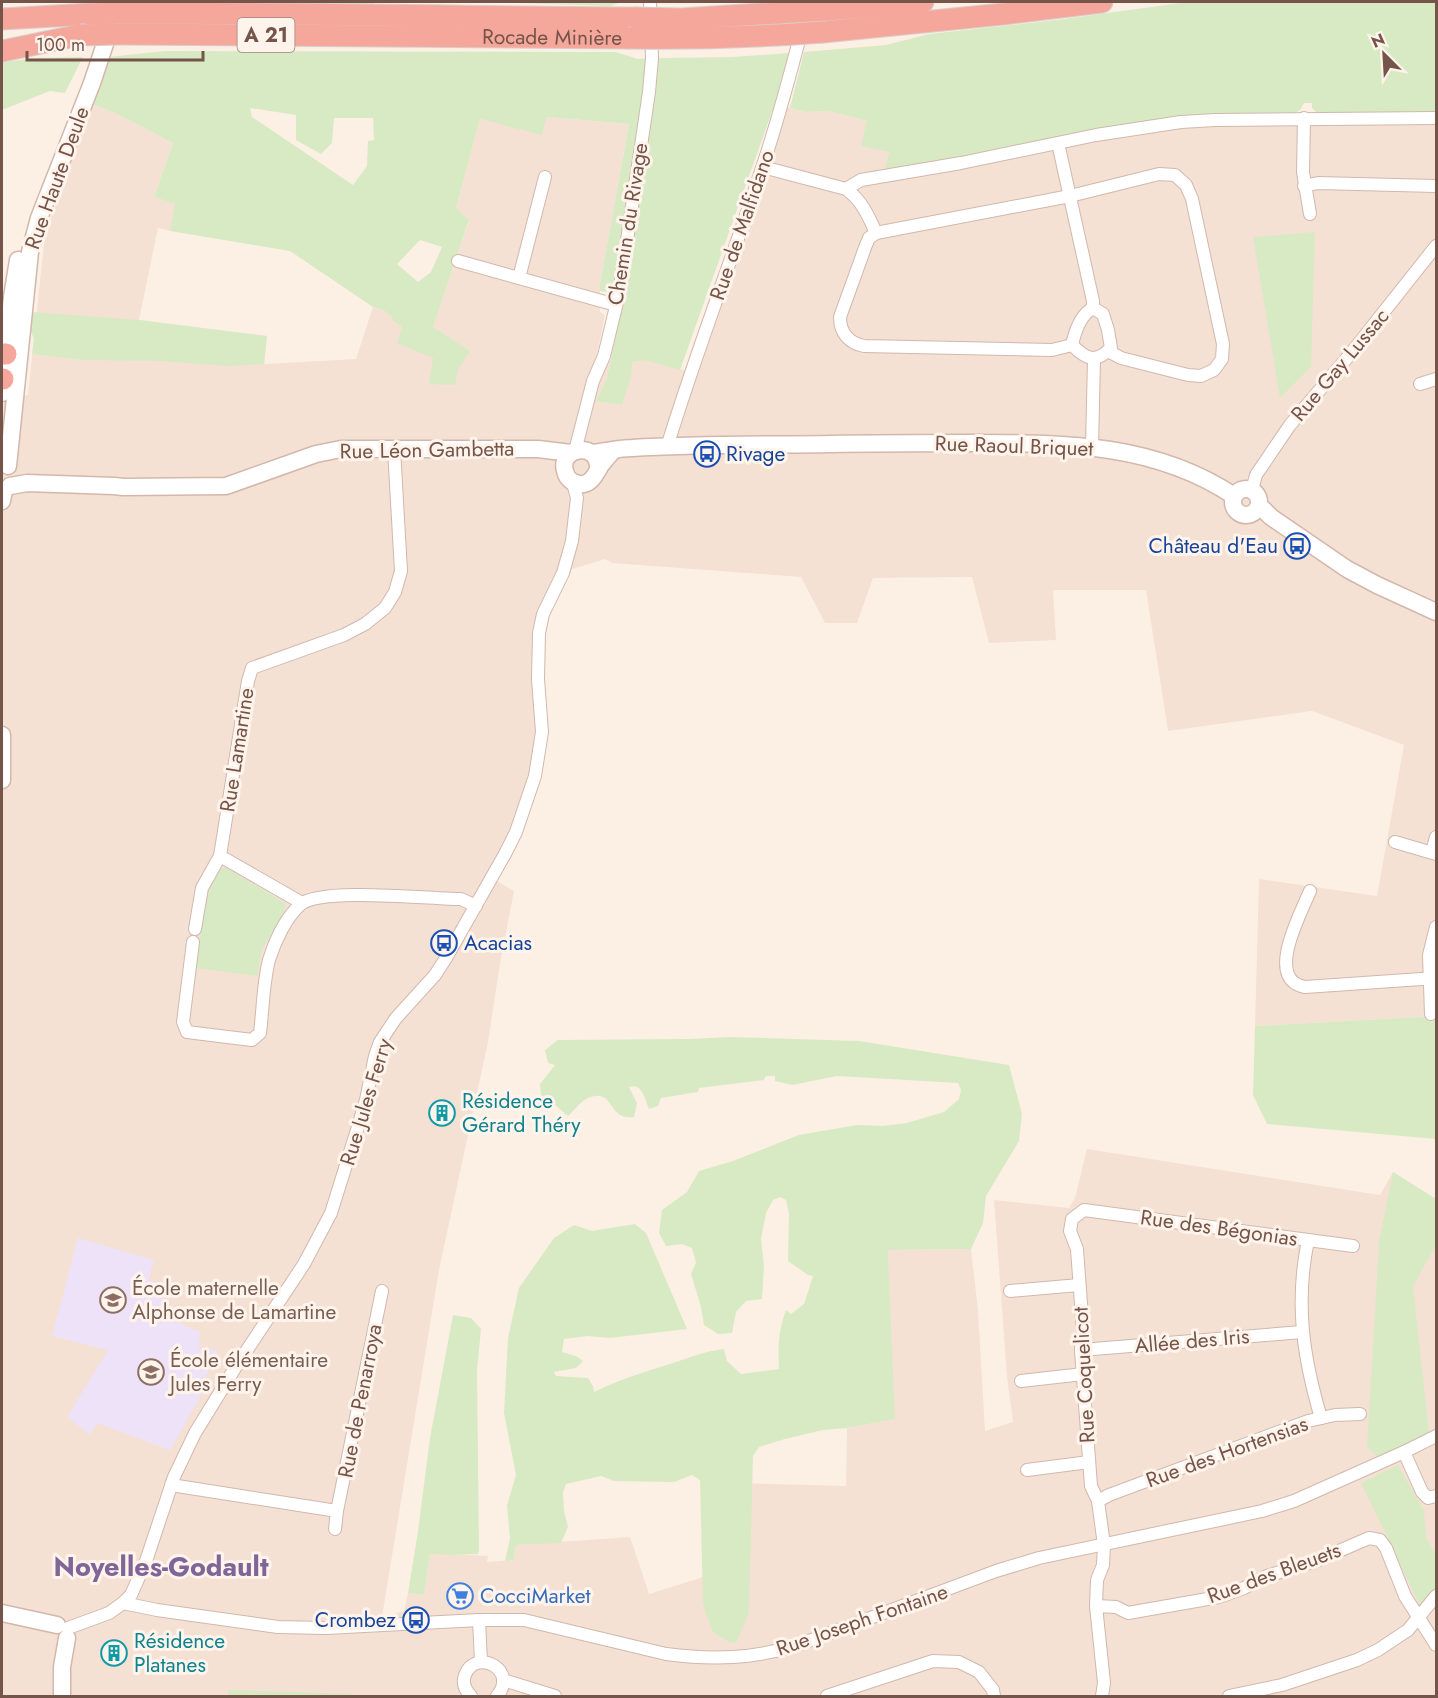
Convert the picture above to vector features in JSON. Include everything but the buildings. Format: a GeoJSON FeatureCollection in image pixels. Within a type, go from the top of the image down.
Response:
{"type":"FeatureCollection","features":[{"type":"Feature","properties":{"kind":"highway"},"geometry":{"type":"LineString","coordinates":[[117,12],[198,2]]}},
{"type":"Feature","properties":{"kind":"highway"},"geometry":{"type":"LineString","coordinates":[[398,2],[499,17]]}},
{"type":"Feature","properties":{"kind":"highway","name":"Rocade Minière"},"geometry":{"type":"LineString","coordinates":[[2,19],[117,12],[681,19],[818,6],[923,2]]}},
{"type":"Feature","properties":{"kind":"highway","name":"Rocade Minière"},"geometry":{"type":"LineString","coordinates":[[2,42],[80,35],[117,12],[628,38],[700,38],[823,32],[1102,2]]}},
{"type":"Feature","properties":{"kind":"highway"},"geometry":{"type":"LineString","coordinates":[[2,51],[80,35]]}},
{"type":"Feature","properties":{"kind":"main road","name":"Rue Haute Deule"},"geometry":{"type":"LineString","coordinates":[[5,482],[12,423],[4,354],[21,249],[117,12]]}},
{"type":"Feature","properties":{"kind":"main road","name":"Rue Haute Deule"},"geometry":{"type":"LineString","coordinates":[[6,383],[30,252],[39,218],[117,12]]}},
{"type":"Feature","properties":{"kind":"main road","name":"Rue Léon Gambetta"},"geometry":{"type":"LineString","coordinates":[[5,482],[123,487],[226,486],[316,454],[332,451],[394,449],[614,451],[628,448],[893,443]]}},
{"type":"Feature","properties":{"kind":"main road","name":"Rue Raoul Briquet"},"geometry":{"type":"LineString","coordinates":[[893,443],[1017,443],[1092,446],[1146,456],[1182,468],[1234,496]]}},
{"type":"Feature","properties":{"kind":"main road","name":"Rue Léon Gambetta"},"geometry":{"type":"LineString","coordinates":[[545,450],[555,458],[567,476]]}},
{"type":"Feature","properties":{"kind":"main road"},"geometry":{"type":"LineString","coordinates":[[593,476],[597,460],[580,450],[565,462],[567,476],[577,483],[593,476],[614,451]]}},
{"type":"Feature","properties":{"kind":"main road"},"geometry":{"type":"LineString","coordinates":[[1255,498],[1257,510],[1251,514],[1241,514],[1233,506],[1234,496],[1244,489],[1255,498],[1271,517],[1347,569],[1437,612]]}},
{"type":"Feature","properties":{"kind":"main road"},"geometry":{"type":"LineString","coordinates":[[2,735],[2,780]]}},
{"type":"Feature","properties":{"kind":"main road"},"geometry":{"type":"LineString","coordinates":[[2,1613],[35,1621],[60,1633],[62,1696]]}},
{"type":"Feature","properties":{"kind":"street","name":"Chemin du Rivage"},"geometry":{"type":"LineString","coordinates":[[580,450],[593,381],[604,356],[616,305],[633,205],[649,92],[650,2]]}},
{"type":"Feature","properties":{"kind":"street","name":"Rue de Malfidano"},"geometry":{"type":"LineString","coordinates":[[667,447],[818,6]]}},
{"type":"Feature","properties":{"kind":"street"},"geometry":{"type":"LineString","coordinates":[[846,189],[861,180],[1181,122],[1304,118],[1437,118]]}},
{"type":"Feature","properties":{"kind":"street"},"geometry":{"type":"LineString","coordinates":[[1304,118],[1304,186],[1310,214]]}},
{"type":"Feature","properties":{"kind":"street"},"geometry":{"type":"LineString","coordinates":[[1058,143],[1093,308]]}},
{"type":"Feature","properties":{"kind":"street"},"geometry":{"type":"LineString","coordinates":[[763,167],[846,189],[859,201],[876,233]]}},
{"type":"Feature","properties":{"kind":"street"},"geometry":{"type":"LineString","coordinates":[[1071,345],[1052,350],[864,346],[854,344],[845,335],[840,325],[840,317],[869,238],[876,233],[1070,196],[1159,174],[1175,175],[1186,184],[1192,199],[1224,344],[1222,359],[1215,370],[1201,376],[1188,375],[1121,358],[1108,351]]}},
{"type":"Feature","properties":{"kind":"street"},"geometry":{"type":"LineString","coordinates":[[519,278],[545,177]]}},
{"type":"Feature","properties":{"kind":"street"},"geometry":{"type":"LineString","coordinates":[[1304,186],[1318,183],[1437,186]]}},
{"type":"Feature","properties":{"kind":"street","name":"Rue Gay Lussac"},"geometry":{"type":"LineString","coordinates":[[1255,498],[1256,475],[1290,425],[1437,246]]}},
{"type":"Feature","properties":{"kind":"street"},"geometry":{"type":"LineString","coordinates":[[458,261],[616,305]]}},
{"type":"Feature","properties":{"kind":"street"},"geometry":{"type":"LineString","coordinates":[[1071,345],[1085,312],[1093,308]]}},
{"type":"Feature","properties":{"kind":"street"},"geometry":{"type":"LineString","coordinates":[[1071,345],[1080,354],[1094,359],[1103,356],[1111,348],[1103,314],[1093,308]]}},
{"type":"Feature","properties":{"kind":"street"},"geometry":{"type":"LineString","coordinates":[[1092,446],[1094,359]]}},
{"type":"Feature","properties":{"kind":"street"},"geometry":{"type":"LineString","coordinates":[[1420,384],[1437,379]]}},
{"type":"Feature","properties":{"kind":"street","name":"Rue Lamartine"},"geometry":{"type":"LineString","coordinates":[[220,856],[252,668],[355,630],[385,608],[395,592],[401,571],[394,449]]}},
{"type":"Feature","properties":{"kind":"street","name":"Rue Jules Ferry"},"geometry":{"type":"LineString","coordinates":[[123,1604],[131,1595],[146,1562],[171,1485],[195,1433],[304,1264],[331,1213],[366,1100],[380,1042],[396,1018],[435,975],[516,832],[534,776],[542,732],[538,679],[539,633],[543,615],[563,573],[572,541],[577,498],[574,487],[567,476]]}},
{"type":"Feature","properties":{"kind":"street","name":"Rue Jules Ferry"},"geometry":{"type":"LineString","coordinates":[[577,498],[593,476]]}},
{"type":"Feature","properties":{"kind":"street"},"geometry":{"type":"LineString","coordinates":[[1395,842],[1434,853],[1437,837]]}},
{"type":"Feature","properties":{"kind":"street"},"geometry":{"type":"LineString","coordinates":[[302,903],[220,856],[202,888],[183,1022],[188,1032],[252,1040],[260,1033],[269,962],[274,944],[289,918],[302,903],[318,898],[363,895],[461,899],[476,906]]}},
{"type":"Feature","properties":{"kind":"street"},"geometry":{"type":"LineString","coordinates":[[1310,891],[1286,951],[1287,975],[1293,983],[1305,987],[1433,979]]}},
{"type":"Feature","properties":{"kind":"street"},"geometry":{"type":"LineString","coordinates":[[1431,1014],[1433,979],[1430,948],[1437,927]]}},
{"type":"Feature","properties":{"kind":"street","name":"Rue des Bégonias"},"geometry":{"type":"LineString","coordinates":[[1084,1210],[1353,1246]]}},
{"type":"Feature","properties":{"kind":"street","name":"Rue Coquelicot"},"geometry":{"type":"LineString","coordinates":[[1084,1210],[1072,1219],[1071,1231],[1077,1249],[1083,1331],[1081,1350],[1091,1486],[1098,1501],[1104,1545],[1103,1565],[1096,1580],[1096,1606],[1104,1683],[1102,1696]]}},
{"type":"Feature","properties":{"kind":"street"},"geometry":{"type":"LineString","coordinates":[[1308,1240],[1304,1261],[1302,1332],[1311,1384],[1321,1418]]}},
{"type":"Feature","properties":{"kind":"street"},"geometry":{"type":"LineString","coordinates":[[1010,1291],[1079,1285]]}},
{"type":"Feature","properties":{"kind":"street","name":"Rue de Penarroya"},"geometry":{"type":"LineString","coordinates":[[335,1529],[382,1291]]}},
{"type":"Feature","properties":{"kind":"street","name":"Allée des Iris"},"geometry":{"type":"LineString","coordinates":[[1081,1350],[1302,1332]]}},
{"type":"Feature","properties":{"kind":"street"},"geometry":{"type":"LineString","coordinates":[[1021,1381],[1083,1374]]}},
{"type":"Feature","properties":{"kind":"street","name":"Rue des Hortensias"},"geometry":{"type":"LineString","coordinates":[[1098,1501],[1120,1490],[1308,1421],[1335,1415],[1360,1414]]}},
{"type":"Feature","properties":{"kind":"street","name":"Rue Joseph Fontaine"},"geometry":{"type":"LineString","coordinates":[[123,1604],[278,1627],[326,1628],[479,1620],[524,1620],[666,1654],[735,1658],[798,1646],[1027,1561],[1262,1511],[1294,1501],[1437,1436]]}},
{"type":"Feature","properties":{"kind":"street"},"geometry":{"type":"LineString","coordinates":[[1404,1452],[1422,1492],[1428,1498],[1437,1496]]}},
{"type":"Feature","properties":{"kind":"street"},"geometry":{"type":"LineString","coordinates":[[1027,1470],[1089,1462]]}},
{"type":"Feature","properties":{"kind":"street"},"geometry":{"type":"LineString","coordinates":[[171,1485],[338,1511]]}},
{"type":"Feature","properties":{"kind":"street","name":"Rue des Bleuets"},"geometry":{"type":"LineString","coordinates":[[1096,1606],[1116,1607],[1128,1612],[1220,1597],[1267,1576],[1316,1561],[1369,1538],[1380,1540],[1386,1548],[1405,1596],[1419,1618]]}},
{"type":"Feature","properties":{"kind":"street"},"geometry":{"type":"LineString","coordinates":[[1229,1696],[1282,1684],[1357,1660],[1378,1650],[1408,1630],[1436,1597]]}},
{"type":"Feature","properties":{"kind":"street"},"geometry":{"type":"LineString","coordinates":[[60,1633],[109,1613],[123,1604]]}},
{"type":"Feature","properties":{"kind":"street"},"geometry":{"type":"LineString","coordinates":[[1419,1618],[1437,1644]]}},
{"type":"Feature","properties":{"kind":"street"},"geometry":{"type":"LineString","coordinates":[[479,1620],[481,1662]]}},
{"type":"Feature","properties":{"kind":"street"},"geometry":{"type":"LineString","coordinates":[[827,1696],[933,1661],[958,1662],[979,1672],[993,1690],[994,1696]]}},
{"type":"Feature","properties":{"kind":"street"},"geometry":{"type":"LineString","coordinates":[[471,1696],[465,1689],[464,1678],[470,1668],[481,1662],[487,1662],[498,1668],[503,1680],[502,1690],[497,1696]]}},
{"type":"Feature","properties":{"kind":"street"},"geometry":{"type":"LineString","coordinates":[[503,1680],[555,1696]]}},
{"type":"Feature","properties":{"kind":"shaded area"},"geometry":{"type":"Polygon","coordinates":[[[92,104],[113,112],[173,143],[154,197],[176,204],[170,231],[158,228],[139,320],[267,336],[264,364],[356,359],[373,307],[383,310],[427,338],[469,221],[456,208],[480,119],[542,134],[547,117],[629,124],[600,284],[600,312],[605,315],[596,358],[632,362],[644,359],[690,372],[782,106],[807,112],[829,111],[867,121],[889,152],[886,170],[1173,117],[1316,112],[1436,112],[1436,1016],[1255,1026],[1259,879],[1377,896],[1404,745],[1312,711],[1168,731],[1146,590],[1053,590],[1056,640],[989,643],[972,577],[873,578],[857,623],[825,623],[801,577],[612,563],[605,559],[563,572],[543,614],[541,720],[535,776],[492,878],[514,891],[488,1042],[439,1270],[382,1617],[404,1611],[408,1593],[424,1595],[430,1553],[488,1556],[487,1562],[514,1560],[516,1545],[630,1537],[649,1594],[745,1564],[738,1483],[846,1486],[847,1428],[894,1419],[888,1250],[971,1249],[978,1310],[985,1431],[1013,1422],[1007,1377],[994,1200],[1069,1208],[1075,1198],[1087,1149],[1380,1195],[1393,1172],[1436,1199],[1436,1696],[2,1696],[2,396],[28,395],[45,234],[92,104]]]}},
{"type":"Feature","properties":{"kind":"shaded area"},"geometry":{"type":"Polygon","coordinates":[[[78,1238],[154,1260],[148,1280],[168,1286],[160,1315],[200,1332],[199,1349],[211,1349],[219,1353],[198,1390],[202,1393],[170,1450],[97,1423],[90,1435],[67,1417],[108,1350],[52,1336],[78,1238]]]}},
{"type":"Feature","properties":{"kind":"green space"},"geometry":{"type":"Polygon","coordinates":[[[287,2],[374,2],[374,5],[287,2]]]}},
{"type":"Feature","properties":{"kind":"green space"},"geometry":{"type":"Polygon","coordinates":[[[480,2],[621,2],[611,6],[480,2]]]}},
{"type":"Feature","properties":{"kind":"green space"},"geometry":{"type":"Polygon","coordinates":[[[1188,2],[1436,2],[1436,112],[1316,112],[1312,108],[1312,103],[1304,103],[1295,113],[1173,117],[1093,130],[903,169],[885,170],[889,152],[861,146],[867,121],[829,111],[807,112],[790,108],[804,52],[886,45],[929,34],[1188,2]]]}},
{"type":"Feature","properties":{"kind":"green space"},"geometry":{"type":"Polygon","coordinates":[[[165,51],[616,52],[638,59],[647,58],[639,125],[613,287],[608,286],[607,292],[600,291],[629,124],[547,117],[542,135],[480,119],[456,208],[469,220],[433,327],[470,351],[458,370],[455,385],[429,384],[433,358],[397,343],[402,327],[392,320],[393,317],[373,307],[290,251],[170,231],[175,204],[154,197],[173,143],[113,112],[92,104],[108,57],[165,51]],[[250,108],[252,117],[353,185],[367,166],[368,141],[374,140],[373,118],[334,118],[332,143],[321,154],[296,140],[296,115],[250,108]],[[420,240],[397,264],[418,282],[431,272],[442,247],[420,240]]]}},
{"type":"Feature","properties":{"kind":"green space"},"geometry":{"type":"Polygon","coordinates":[[[789,53],[775,103],[680,370],[644,360],[632,362],[631,377],[622,405],[596,401],[607,379],[624,294],[657,58],[732,57],[789,53]]]}},
{"type":"Feature","properties":{"kind":"green space"},"geometry":{"type":"Polygon","coordinates":[[[83,57],[65,93],[50,91],[2,110],[2,62],[83,57]]]}},
{"type":"Feature","properties":{"kind":"green space"},"geometry":{"type":"Polygon","coordinates":[[[1315,232],[1311,367],[1280,398],[1253,237],[1315,232]]]}},
{"type":"Feature","properties":{"kind":"green space"},"geometry":{"type":"Polygon","coordinates":[[[32,312],[139,320],[267,336],[264,364],[227,366],[160,361],[83,360],[32,354],[34,339],[30,329],[32,312]]]}},
{"type":"Feature","properties":{"kind":"green space"},"geometry":{"type":"Polygon","coordinates":[[[227,868],[285,903],[284,913],[262,949],[257,976],[195,968],[206,902],[215,872],[227,868]]]}},
{"type":"Feature","properties":{"kind":"green space"},"geometry":{"type":"Polygon","coordinates":[[[1436,1016],[1436,1139],[1267,1124],[1253,1095],[1255,1026],[1436,1016]]]}},
{"type":"Feature","properties":{"kind":"green space"},"geometry":{"type":"Polygon","coordinates":[[[732,1037],[859,1041],[1009,1065],[1022,1114],[1019,1141],[986,1196],[983,1223],[971,1249],[888,1250],[895,1419],[823,1430],[785,1439],[759,1447],[753,1456],[749,1613],[736,1643],[729,1642],[713,1632],[703,1605],[700,1480],[692,1475],[674,1482],[614,1481],[601,1476],[566,1484],[563,1492],[568,1527],[561,1543],[516,1545],[514,1560],[505,1561],[510,1538],[507,1505],[516,1475],[504,1413],[508,1338],[519,1288],[554,1238],[574,1225],[592,1231],[635,1224],[646,1233],[687,1329],[610,1338],[588,1336],[564,1339],[562,1352],[576,1356],[583,1361],[576,1368],[554,1372],[556,1376],[588,1378],[594,1392],[641,1373],[703,1353],[724,1349],[727,1361],[741,1374],[779,1369],[779,1339],[786,1310],[791,1314],[804,1304],[813,1276],[788,1261],[789,1214],[786,1200],[780,1197],[773,1200],[766,1213],[761,1239],[764,1266],[762,1299],[746,1301],[736,1312],[732,1333],[718,1334],[704,1325],[691,1274],[696,1263],[692,1248],[682,1244],[666,1246],[659,1233],[662,1210],[687,1192],[699,1171],[733,1161],[799,1135],[857,1125],[883,1126],[907,1123],[944,1112],[959,1099],[961,1090],[958,1083],[837,1076],[792,1085],[775,1081],[775,1076],[766,1076],[764,1080],[699,1088],[698,1092],[661,1098],[658,1106],[649,1109],[640,1090],[633,1086],[629,1087],[637,1103],[634,1117],[619,1114],[602,1096],[586,1099],[568,1116],[541,1095],[540,1084],[555,1065],[548,1063],[545,1050],[558,1040],[732,1037]]]}},
{"type":"Feature","properties":{"kind":"green space"},"geometry":{"type":"Polygon","coordinates":[[[1393,1172],[1436,1199],[1436,1245],[1413,1286],[1429,1433],[1378,1457],[1367,1447],[1379,1242],[1393,1172]]]}},
{"type":"Feature","properties":{"kind":"green space"},"geometry":{"type":"Polygon","coordinates":[[[453,1315],[471,1318],[481,1329],[477,1371],[479,1550],[478,1554],[430,1554],[424,1595],[408,1593],[430,1438],[453,1315]]]}},
{"type":"Feature","properties":{"kind":"green space"},"geometry":{"type":"Polygon","coordinates":[[[1398,1465],[1424,1511],[1426,1538],[1436,1554],[1436,1590],[1421,1607],[1361,1483],[1398,1465]]]}},
{"type":"Feature","properties":{"kind":"green space"},"geometry":{"type":"Polygon","coordinates":[[[228,1690],[353,1694],[352,1696],[228,1696],[228,1690]]]}},
{"type":"Feature","properties":{"kind":"place","name":"Rivage"},"geometry":{"type":"Point","coordinates":[707,454]}},
{"type":"Feature","properties":{"kind":"place","name":"Château d'Eau"},"geometry":{"type":"Point","coordinates":[1297,546]}},
{"type":"Feature","properties":{"kind":"place","name":"Acacias"},"geometry":{"type":"Point","coordinates":[444,943]}},
{"type":"Feature","properties":{"kind":"place","name":"Résidence Gérard Théry"},"geometry":{"type":"Point","coordinates":[442,1113]}},
{"type":"Feature","properties":{"kind":"place","name":"École maternelle Alphonse de Lamartine"},"geometry":{"type":"Point","coordinates":[113,1300]}},
{"type":"Feature","properties":{"kind":"place","name":"École élémentaire Jules Ferry"},"geometry":{"type":"Point","coordinates":[151,1372]}},
{"type":"Feature","properties":{"kind":"place","name":"CocciMarket"},"geometry":{"type":"Point","coordinates":[460,1596]}},
{"type":"Feature","properties":{"kind":"place","name":"Crombez"},"geometry":{"type":"Point","coordinates":[416,1620]}},
{"type":"Feature","properties":{"kind":"place","name":"Résidence Platanes"},"geometry":{"type":"Point","coordinates":[114,1653]}},
{"type":"Feature","properties":{"kind":"district","name":"Noyelles-Godault"},"geometry":{"type":"Point","coordinates":[161,1567]}}]}
